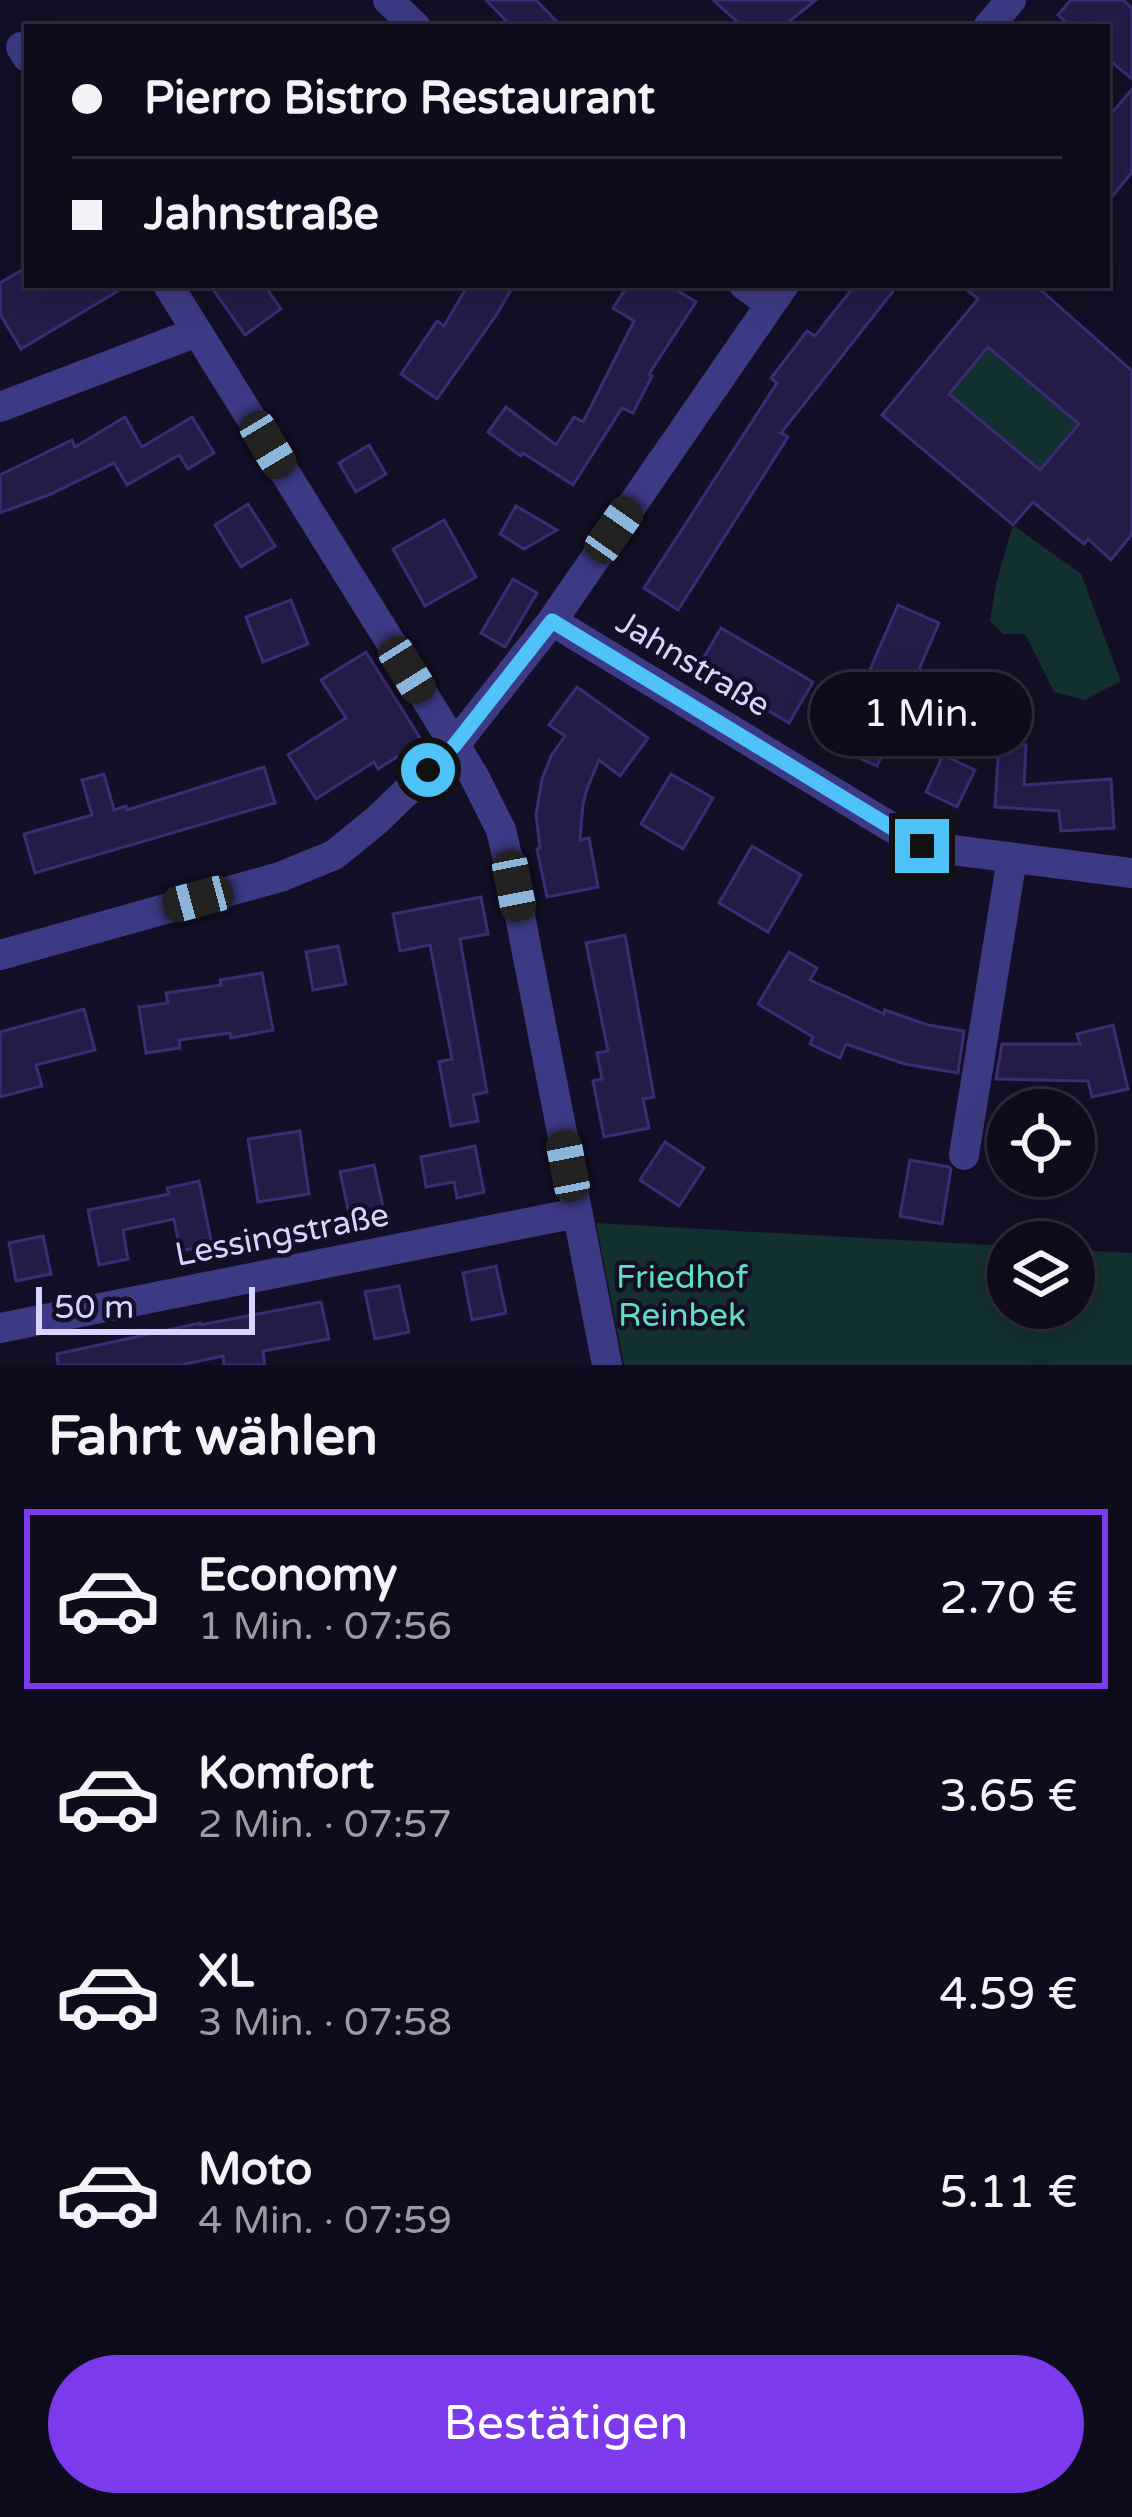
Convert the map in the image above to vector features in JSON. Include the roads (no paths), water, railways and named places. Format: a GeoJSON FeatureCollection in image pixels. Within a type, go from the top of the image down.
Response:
{"type":"FeatureCollection","features":[{"type":"Feature","properties":{"kind":"street"},"geometry":{"type":"LineString","coordinates":[[388,0],[413,24]]}},
{"type":"Feature","properties":{"kind":"street"},"geometry":{"type":"LineString","coordinates":[[991,24],[1011,0]]}},
{"type":"Feature","properties":{"kind":"street"},"geometry":{"type":"LineString","coordinates":[[170,288],[493,813],[506,848],[607,1365]]}},
{"type":"Feature","properties":{"kind":"street"},"geometry":{"type":"LineString","coordinates":[[0,955],[280,877],[334,855],[377,820],[454,746],[552,621],[777,295]]}},
{"type":"Feature","properties":{"kind":"street"},"geometry":{"type":"LineString","coordinates":[[0,406],[197,332]]}},
{"type":"Feature","properties":{"kind":"street","name":"Jahnstraße"},"geometry":{"type":"LineString","coordinates":[[552,621],[922,846],[1132,873]]}},
{"type":"Feature","properties":{"kind":"street"},"geometry":{"type":"LineString","coordinates":[[964,1155],[1012,858]]}},
{"type":"Feature","properties":{"kind":"street","name":"Lessingstraße"},"geometry":{"type":"LineString","coordinates":[[0,1328],[577,1213]]}},
{"type":"Feature","properties":{"kind":"park label","name":"Friedhof Reinbek"},"geometry":{"type":"Point","coordinates":[682,1296]}}]}
